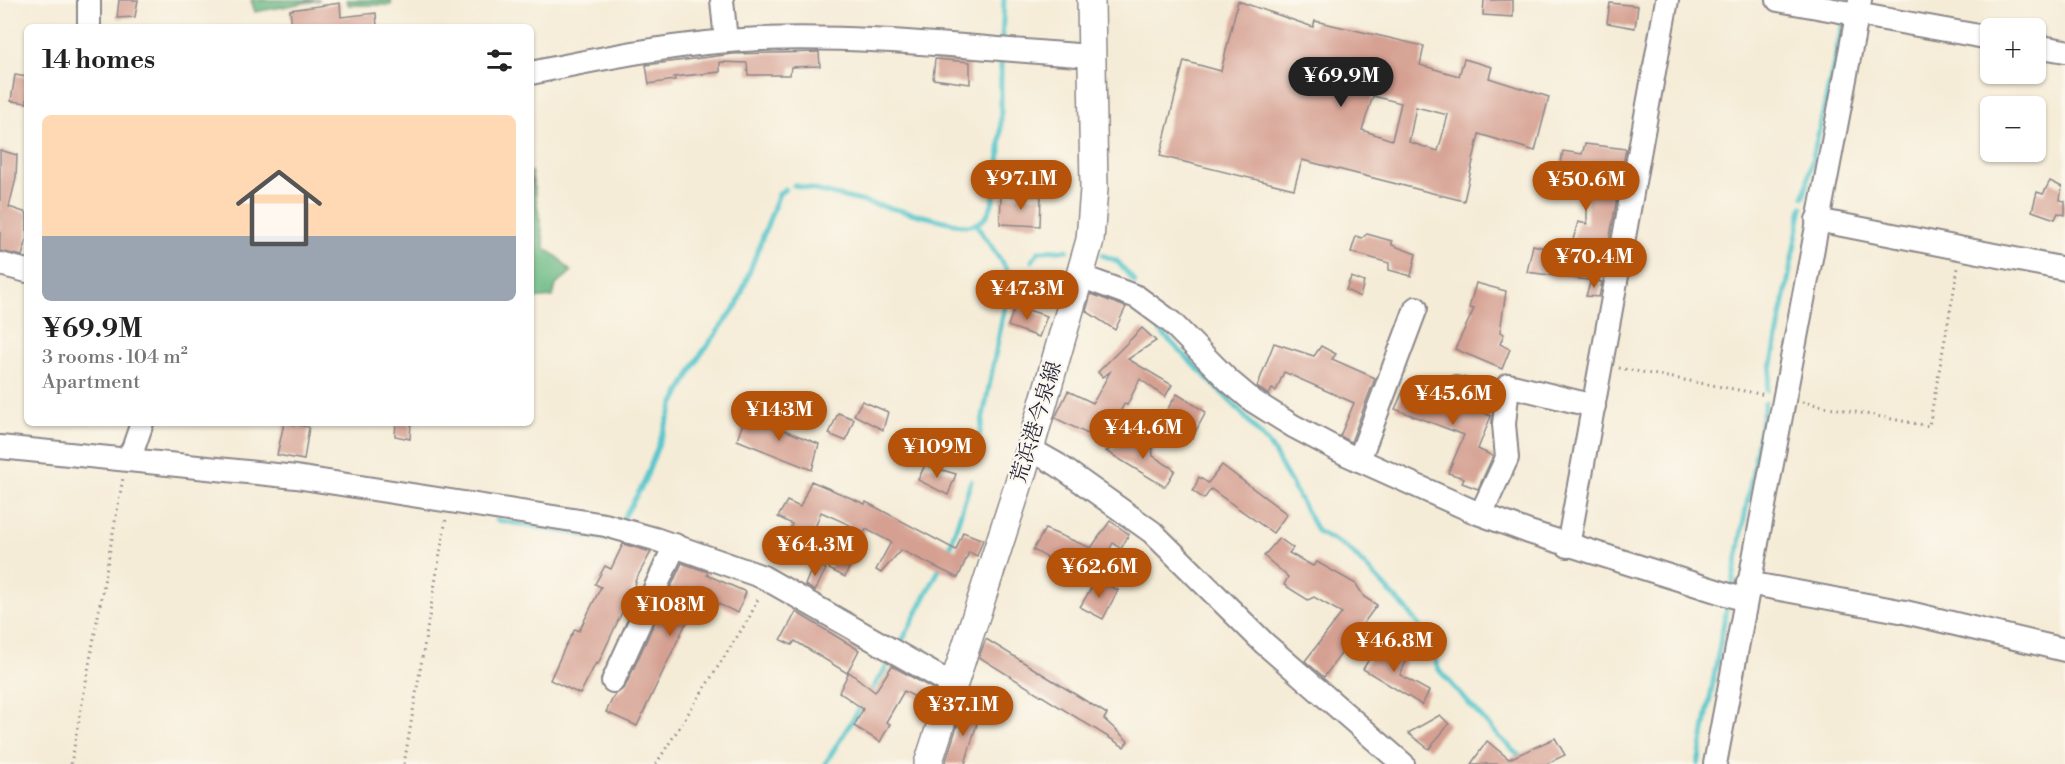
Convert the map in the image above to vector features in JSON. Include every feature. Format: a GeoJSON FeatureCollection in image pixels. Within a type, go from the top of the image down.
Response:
{"type":"FeatureCollection","features":[{"type":"Feature","properties":{"kind":"main road","name":"荒浜港今泉線"},"geometry":{"type":"LineString","coordinates":[[928,764],[1030,449],[1090,240],[1093,212],[1091,0]]}},
{"type":"Feature","properties":{"kind":"street"},"geometry":{"type":"LineString","coordinates":[[89,0],[89,24]]}},
{"type":"Feature","properties":{"kind":"street"},"geometry":{"type":"LineString","coordinates":[[722,0],[726,41]]}},
{"type":"Feature","properties":{"kind":"street"},"geometry":{"type":"LineString","coordinates":[[1568,546],[1667,0]]}},
{"type":"Feature","properties":{"kind":"street"},"geometry":{"type":"LineString","coordinates":[[1778,0],[1859,7],[1980,36]]}},
{"type":"Feature","properties":{"kind":"street"},"geometry":{"type":"LineString","coordinates":[[1715,764],[1859,7]]}},
{"type":"Feature","properties":{"kind":"street"},"geometry":{"type":"LineString","coordinates":[[534,72],[653,49],[726,41],[782,39],[867,41],[1093,56]]}},
{"type":"Feature","properties":{"kind":"street"},"geometry":{"type":"LineString","coordinates":[[2046,48],[2065,51]]}},
{"type":"Feature","properties":{"kind":"street"},"geometry":{"type":"LineString","coordinates":[[1817,220],[2065,269]]}},
{"type":"Feature","properties":{"kind":"street"},"geometry":{"type":"LineString","coordinates":[[0,264],[24,270]]}},
{"type":"Feature","properties":{"kind":"street"},"geometry":{"type":"LineString","coordinates":[[1080,276],[1137,297],[1172,322],[1228,380],[1253,401],[1293,426],[1359,460],[1481,514],[1568,546],[1746,592],[1905,612],[2065,650]]}},
{"type":"Feature","properties":{"kind":"street"},"geometry":{"type":"LineString","coordinates":[[1359,460],[1416,308]]}},
{"type":"Feature","properties":{"kind":"street"},"geometry":{"type":"LineString","coordinates":[[1481,514],[1507,458],[1504,424],[1508,385],[1594,406]]}},
{"type":"Feature","properties":{"kind":"street"},"geometry":{"type":"LineString","coordinates":[[126,459],[133,449],[141,426]]}},
{"type":"Feature","properties":{"kind":"street"},"geometry":{"type":"LineString","coordinates":[[0,447],[296,477],[606,525],[675,545],[767,579],[953,685]]}},
{"type":"Feature","properties":{"kind":"street"},"geometry":{"type":"LineString","coordinates":[[1030,449],[1058,465],[1152,532],[1264,643],[1403,764]]}},
{"type":"Feature","properties":{"kind":"street"},"geometry":{"type":"LineString","coordinates":[[613,681],[675,545]]}},
{"type":"Feature","properties":{"kind":"path"},"geometry":{"type":"LineString","coordinates":[[1601,365],[1929,426],[1961,249]]}},
{"type":"Feature","properties":{"kind":"path"},"geometry":{"type":"LineString","coordinates":[[71,764],[126,459]]}},
{"type":"Feature","properties":{"kind":"path"},"geometry":{"type":"LineString","coordinates":[[404,764],[449,499]]}},
{"type":"Feature","properties":{"kind":"path"},"geometry":{"type":"LineString","coordinates":[[657,764],[749,618],[767,579]]}},
{"type":"Feature","properties":{"kind":"green space"},"geometry":{"type":"Polygon","coordinates":[[[251,0],[320,0],[255,12],[251,0]]]}},
{"type":"Feature","properties":{"kind":"green space"},"geometry":{"type":"Polygon","coordinates":[[[346,0],[391,0],[391,5],[349,5],[346,0]]]}},
{"type":"Feature","properties":{"kind":"green space"},"geometry":{"type":"Polygon","coordinates":[[[534,188],[545,248],[559,258],[571,272],[556,285],[553,297],[534,299],[534,188]]]}},
{"type":"Feature","properties":{"kind":"building"},"geometry":{"type":"Polygon","coordinates":[[[119,0],[138,0],[135,17],[117,18],[119,0]]]}},
{"type":"Feature","properties":{"kind":"building"},"geometry":{"type":"Polygon","coordinates":[[[1484,0],[1513,0],[1513,17],[1483,15],[1484,0]]]}},
{"type":"Feature","properties":{"kind":"building"},"geometry":{"type":"Polygon","coordinates":[[[1238,1],[1313,27],[1315,21],[1424,46],[1420,65],[1459,76],[1464,59],[1492,67],[1489,78],[1549,97],[1535,151],[1479,134],[1464,201],[1302,160],[1294,189],[1160,156],[1184,61],[1221,71],[1238,1]],[[1373,96],[1362,130],[1392,140],[1401,103],[1373,96]],[[1416,107],[1409,142],[1438,151],[1448,115],[1416,107]]]}},
{"type":"Feature","properties":{"kind":"building"},"geometry":{"type":"Polygon","coordinates":[[[340,3],[341,17],[376,13],[377,24],[292,24],[290,10],[340,3]]]}},
{"type":"Feature","properties":{"kind":"building"},"geometry":{"type":"Polygon","coordinates":[[[1610,3],[1638,6],[1635,28],[1607,23],[1610,3]]]}},
{"type":"Feature","properties":{"kind":"building"},"geometry":{"type":"Polygon","coordinates":[[[819,52],[820,66],[791,67],[790,75],[748,75],[747,63],[720,62],[720,72],[674,77],[675,80],[649,84],[646,65],[733,54],[819,52]]]}},
{"type":"Feature","properties":{"kind":"building"},"geometry":{"type":"Polygon","coordinates":[[[935,59],[970,62],[970,84],[933,79],[935,59]]]}},
{"type":"Feature","properties":{"kind":"building"},"geometry":{"type":"Polygon","coordinates":[[[15,75],[24,76],[24,103],[11,101],[15,75]]]}},
{"type":"Feature","properties":{"kind":"building"},"geometry":{"type":"Polygon","coordinates":[[[1585,144],[1626,149],[1608,247],[1595,244],[1587,280],[1527,272],[1533,245],[1569,254],[1578,222],[1587,224],[1587,180],[1558,175],[1563,151],[1582,154],[1585,144]]]}},
{"type":"Feature","properties":{"kind":"building"},"geometry":{"type":"Polygon","coordinates":[[[0,150],[17,155],[16,178],[9,207],[24,212],[24,249],[22,256],[0,251],[0,150]]]}},
{"type":"Feature","properties":{"kind":"building"},"geometry":{"type":"Polygon","coordinates":[[[2050,181],[2062,187],[2060,200],[2065,201],[2065,215],[2058,213],[2055,219],[2032,211],[2037,192],[2043,194],[2050,181]]]}},
{"type":"Feature","properties":{"kind":"building"},"geometry":{"type":"Polygon","coordinates":[[[1001,196],[1041,196],[1040,226],[1000,224],[1001,196]]]}},
{"type":"Feature","properties":{"kind":"building"},"geometry":{"type":"Polygon","coordinates":[[[1367,234],[1392,241],[1392,245],[1416,254],[1411,276],[1389,270],[1389,263],[1351,252],[1356,236],[1362,238],[1367,234]]]}},
{"type":"Feature","properties":{"kind":"building"},"geometry":{"type":"Polygon","coordinates":[[[1351,277],[1364,282],[1360,297],[1346,290],[1351,277]]]}},
{"type":"Feature","properties":{"kind":"building"},"geometry":{"type":"Polygon","coordinates":[[[1591,280],[1602,282],[1599,297],[1586,296],[1591,280]]]}},
{"type":"Feature","properties":{"kind":"building"},"geometry":{"type":"Polygon","coordinates":[[[1476,283],[1506,291],[1500,332],[1504,334],[1500,344],[1510,349],[1502,369],[1455,349],[1474,309],[1469,308],[1476,283]]]}},
{"type":"Feature","properties":{"kind":"building"},"geometry":{"type":"Polygon","coordinates":[[[1091,294],[1126,307],[1115,330],[1086,311],[1091,294]]]}},
{"type":"Feature","properties":{"kind":"building"},"geometry":{"type":"Polygon","coordinates":[[[1015,306],[1047,316],[1039,337],[1008,326],[1015,306]]]}},
{"type":"Feature","properties":{"kind":"building"},"geometry":{"type":"Polygon","coordinates":[[[1142,328],[1156,341],[1128,359],[1172,385],[1165,397],[1140,379],[1127,405],[1124,404],[1106,443],[1055,418],[1068,391],[1093,403],[1110,372],[1102,377],[1098,372],[1142,328]]]}},
{"type":"Feature","properties":{"kind":"building"},"geometry":{"type":"Polygon","coordinates":[[[1274,343],[1314,356],[1321,346],[1336,354],[1332,359],[1375,378],[1351,442],[1340,436],[1354,403],[1284,372],[1276,391],[1272,389],[1269,395],[1257,387],[1274,343]]]}},
{"type":"Feature","properties":{"kind":"building"},"geometry":{"type":"Polygon","coordinates":[[[1453,375],[1467,378],[1458,402],[1491,416],[1478,449],[1493,456],[1478,489],[1462,483],[1464,478],[1448,473],[1464,435],[1395,409],[1405,387],[1429,395],[1431,389],[1443,393],[1453,375]]]}},
{"type":"Feature","properties":{"kind":"building"},"geometry":{"type":"Polygon","coordinates":[[[1177,394],[1206,412],[1192,438],[1163,416],[1177,394]]]}},
{"type":"Feature","properties":{"kind":"building"},"geometry":{"type":"Polygon","coordinates":[[[862,401],[888,412],[883,430],[854,415],[862,401]]]}},
{"type":"Feature","properties":{"kind":"building"},"geometry":{"type":"Polygon","coordinates":[[[838,413],[854,419],[846,441],[829,434],[838,413]]]}},
{"type":"Feature","properties":{"kind":"building"},"geometry":{"type":"Polygon","coordinates":[[[746,415],[819,444],[812,470],[737,440],[746,415]]]}},
{"type":"Feature","properties":{"kind":"building"},"geometry":{"type":"Polygon","coordinates":[[[283,426],[309,427],[304,460],[277,455],[283,426]]]}},
{"type":"Feature","properties":{"kind":"building"},"geometry":{"type":"Polygon","coordinates":[[[396,426],[411,426],[410,439],[395,436],[396,426]]]}},
{"type":"Feature","properties":{"kind":"building"},"geometry":{"type":"Polygon","coordinates":[[[1151,435],[1153,456],[1175,470],[1165,487],[1106,451],[1132,439],[1144,446],[1151,435]]]}},
{"type":"Feature","properties":{"kind":"building"},"geometry":{"type":"Polygon","coordinates":[[[925,465],[956,474],[948,495],[918,480],[925,465]]]}},
{"type":"Feature","properties":{"kind":"building"},"geometry":{"type":"Polygon","coordinates":[[[1222,465],[1287,514],[1273,533],[1211,489],[1204,499],[1193,491],[1199,477],[1208,483],[1222,465]]]}},
{"type":"Feature","properties":{"kind":"building"},"geometry":{"type":"Polygon","coordinates":[[[811,481],[865,504],[866,502],[956,550],[963,532],[983,540],[977,556],[969,552],[958,578],[901,550],[881,573],[876,570],[891,542],[866,529],[845,577],[829,569],[850,525],[821,512],[808,546],[787,537],[792,524],[778,517],[787,501],[800,507],[811,481]]]}},
{"type":"Feature","properties":{"kind":"building"},"geometry":{"type":"Polygon","coordinates":[[[1110,521],[1129,534],[1121,549],[1113,543],[1091,581],[1033,550],[1045,529],[1091,548],[1110,521]]]}},
{"type":"Feature","properties":{"kind":"building"},"geometry":{"type":"Polygon","coordinates":[[[1279,538],[1293,548],[1289,553],[1313,566],[1317,562],[1356,584],[1364,597],[1377,605],[1324,677],[1305,661],[1342,613],[1314,597],[1308,600],[1284,585],[1288,577],[1264,556],[1279,538]]]}},
{"type":"Feature","properties":{"kind":"building"},"geometry":{"type":"Polygon","coordinates":[[[623,544],[651,552],[635,581],[598,664],[596,663],[580,694],[550,680],[565,647],[575,629],[579,631],[601,587],[595,584],[605,566],[611,569],[623,544]]]}},
{"type":"Feature","properties":{"kind":"building"},"geometry":{"type":"Polygon","coordinates":[[[682,563],[708,572],[707,575],[746,592],[738,613],[703,597],[685,625],[637,726],[606,712],[615,694],[625,687],[682,563]]]}},
{"type":"Feature","properties":{"kind":"building"},"geometry":{"type":"Polygon","coordinates":[[[814,563],[826,569],[815,591],[805,585],[814,563]]]}},
{"type":"Feature","properties":{"kind":"building"},"geometry":{"type":"Polygon","coordinates":[[[1096,580],[1118,590],[1103,619],[1080,607],[1096,580]]]}},
{"type":"Feature","properties":{"kind":"building"},"geometry":{"type":"Polygon","coordinates":[[[796,612],[859,650],[847,673],[795,641],[792,645],[781,640],[796,612]]]}},
{"type":"Feature","properties":{"kind":"building"},"geometry":{"type":"Polygon","coordinates":[[[986,639],[1107,714],[1104,719],[1128,741],[1124,747],[979,657],[986,639]]]}},
{"type":"Feature","properties":{"kind":"building"},"geometry":{"type":"Polygon","coordinates":[[[1379,643],[1406,662],[1400,675],[1429,691],[1422,705],[1363,669],[1379,643]]]}},
{"type":"Feature","properties":{"kind":"building"},"geometry":{"type":"Polygon","coordinates":[[[892,666],[935,690],[930,705],[904,691],[886,722],[890,724],[880,742],[854,726],[863,709],[839,692],[849,672],[875,692],[892,666]]]}},
{"type":"Feature","properties":{"kind":"building"},"geometry":{"type":"Polygon","coordinates":[[[963,707],[980,713],[965,764],[945,764],[963,707]]]}},
{"type":"Feature","properties":{"kind":"building"},"geometry":{"type":"Polygon","coordinates":[[[1440,715],[1449,724],[1429,749],[1408,733],[1440,715]]]}},
{"type":"Feature","properties":{"kind":"building"},"geometry":{"type":"Polygon","coordinates":[[[1555,738],[1565,755],[1546,764],[1471,764],[1487,741],[1509,759],[1555,738]]]}},
{"type":"Feature","properties":{"kind":"waterway"},"geometry":{"type":"LineString","coordinates":[[1002,40],[1004,0]]}},
{"type":"Feature","properties":{"kind":"waterway"},"geometry":{"type":"LineString","coordinates":[[1804,197],[1843,23]]}},
{"type":"Feature","properties":{"kind":"waterway"},"geometry":{"type":"LineString","coordinates":[[794,185],[965,226],[981,221],[988,213],[997,181],[1001,59]]}},
{"type":"Feature","properties":{"kind":"waterway"},"geometry":{"type":"LineString","coordinates":[[621,522],[644,483],[674,403],[699,357],[737,305],[779,194],[785,189]]}},
{"type":"Feature","properties":{"kind":"waterway"},"geometry":{"type":"LineString","coordinates":[[1767,390],[1802,207]]}},
{"type":"Feature","properties":{"kind":"waterway"},"geometry":{"type":"LineString","coordinates":[[976,224],[1016,283]]}},
{"type":"Feature","properties":{"kind":"waterway"},"geometry":{"type":"LineString","coordinates":[[1032,261],[1039,251],[1067,250]]}},
{"type":"Feature","properties":{"kind":"waterway"},"geometry":{"type":"LineString","coordinates":[[1102,255],[1117,261],[1135,282]]}},
{"type":"Feature","properties":{"kind":"waterway"},"geometry":{"type":"LineString","coordinates":[[974,463],[1006,300],[1024,272]]}},
{"type":"Feature","properties":{"kind":"waterway"},"geometry":{"type":"LineString","coordinates":[[1155,321],[1160,331],[1237,408],[1271,447],[1318,532],[1349,549],[1408,611],[1422,630],[1439,670],[1499,737],[1529,764]]}},
{"type":"Feature","properties":{"kind":"waterway"},"geometry":{"type":"LineString","coordinates":[[1732,587],[1765,403]]}},
{"type":"Feature","properties":{"kind":"waterway"},"geometry":{"type":"LineString","coordinates":[[948,553],[971,481]]}},
{"type":"Feature","properties":{"kind":"waterway"},"geometry":{"type":"LineString","coordinates":[[497,520],[606,539],[613,535]]}},
{"type":"Feature","properties":{"kind":"waterway"},"geometry":{"type":"LineString","coordinates":[[900,645],[942,564]]}},
{"type":"Feature","properties":{"kind":"waterway"},"geometry":{"type":"LineString","coordinates":[[1698,764],[1727,605]]}},
{"type":"Feature","properties":{"kind":"waterway"},"geometry":{"type":"LineString","coordinates":[[868,696],[891,659]]}},
{"type":"Feature","properties":{"kind":"waterway"},"geometry":{"type":"LineString","coordinates":[[825,764],[863,703]]}}]}
